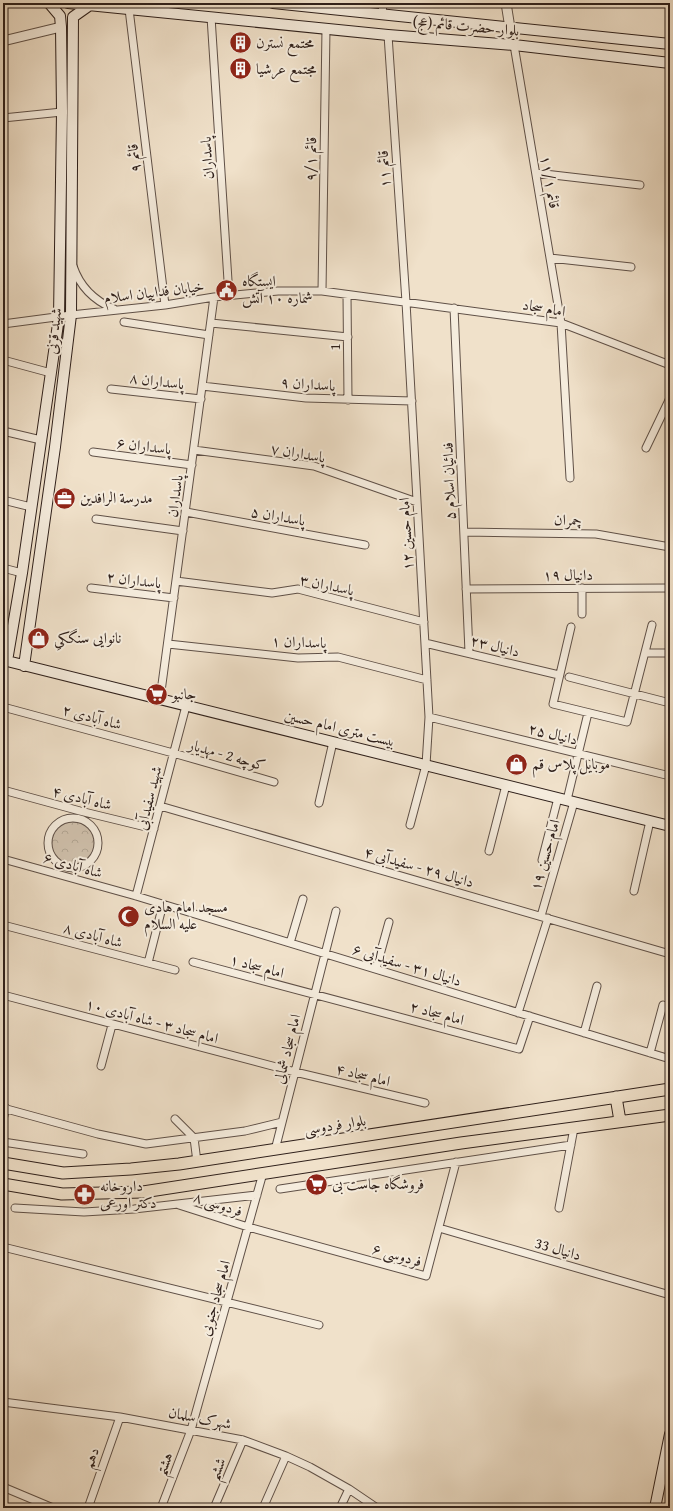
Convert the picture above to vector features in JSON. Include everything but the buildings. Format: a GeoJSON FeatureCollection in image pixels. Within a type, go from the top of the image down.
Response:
{"type":"FeatureCollection","features":[{"type":"Feature","properties":{"kind":"main road"},"geometry":{"type":"LineString","coordinates":[[49,3],[60,16],[64,12],[69,13],[73,17],[90,5]]}},
{"type":"Feature","properties":{"kind":"main road","name":"بلوار حضرت قائم (عج)"},"geometry":{"type":"LineString","coordinates":[[68,3],[388,35],[514,45],[670,63]]}},
{"type":"Feature","properties":{"kind":"main road","name":"بلوار حضرت قائم (عج)"},"geometry":{"type":"LineString","coordinates":[[274,3],[670,44]]}},
{"type":"Feature","properties":{"kind":"main road","name":"شهید قرنی"},"geometry":{"type":"LineString","coordinates":[[5,661],[22,573],[59,317],[62,112],[60,16]]}},
{"type":"Feature","properties":{"kind":"main road","name":"شهید قرنی"},"geometry":{"type":"LineString","coordinates":[[24,666],[55,447],[71,314],[73,17]]}},
{"type":"Feature","properties":{"kind":"main road"},"geometry":{"type":"LineString","coordinates":[[510,28],[514,45]]}},
{"type":"Feature","properties":{"kind":"main road","name":"بیست متری امام حسین"},"geometry":{"type":"LineString","coordinates":[[5,661],[670,826]]}},
{"type":"Feature","properties":{"kind":"main road","name":"بلوار فردوسی"},"geometry":{"type":"LineString","coordinates":[[3,1163],[63,1174],[197,1162],[670,1089]]}},
{"type":"Feature","properties":{"kind":"main road"},"geometry":{"type":"LineString","coordinates":[[616,1097],[620,1121]]}},
{"type":"Feature","properties":{"kind":"main road"},"geometry":{"type":"LineString","coordinates":[[3,1184],[62,1194],[143,1192],[263,1173],[670,1115]]}},
{"type":"Feature","properties":{"kind":"main road"},"geometry":{"type":"LineString","coordinates":[[655,1508],[670,1434]]}},
{"type":"Feature","properties":{"kind":"street"},"geometry":{"type":"LineString","coordinates":[[382,14],[383,3]]}},
{"type":"Feature","properties":{"kind":"street"},"geometry":{"type":"LineString","coordinates":[[506,3],[510,28]]}},
{"type":"Feature","properties":{"kind":"street","name":"قائم ۹"},"geometry":{"type":"LineString","coordinates":[[129,9],[165,305]]}},
{"type":"Feature","properties":{"kind":"street","name":"پاسداران"},"geometry":{"type":"LineString","coordinates":[[211,17],[229,296]]}},
{"type":"Feature","properties":{"kind":"street"},"geometry":{"type":"LineString","coordinates":[[3,41],[61,27]]}},
{"type":"Feature","properties":{"kind":"street","name":"قائم ۹/۱"},"geometry":{"type":"LineString","coordinates":[[322,291],[326,29]]}},
{"type":"Feature","properties":{"kind":"street","name":"قائم ۱۱"},"geometry":{"type":"LineString","coordinates":[[388,35],[406,302]]}},
{"type":"Feature","properties":{"kind":"street","name":"قائم ۱۱/۱"},"geometry":{"type":"LineString","coordinates":[[514,45],[561,323],[570,478]]}},
{"type":"Feature","properties":{"kind":"street"},"geometry":{"type":"LineString","coordinates":[[3,118],[62,112]]}},
{"type":"Feature","properties":{"kind":"street"},"geometry":{"type":"LineString","coordinates":[[536,173],[640,185]]}},
{"type":"Feature","properties":{"kind":"street"},"geometry":{"type":"LineString","coordinates":[[550,258],[631,267]]}},
{"type":"Feature","properties":{"kind":"street"},"geometry":{"type":"LineString","coordinates":[[72,261],[77,276],[86,289],[100,302],[116,310]]}},
{"type":"Feature","properties":{"kind":"street","name":"خیابان فداییان اسلام"},"geometry":{"type":"LineString","coordinates":[[3,324],[59,317],[71,314],[165,305],[214,297],[278,291],[322,291],[406,302]]}},
{"type":"Feature","properties":{"kind":"street","name":"1"},"geometry":{"type":"LineString","coordinates":[[347,295],[348,400]]}},
{"type":"Feature","properties":{"kind":"street","name":"پاسداران"},"geometry":{"type":"LineString","coordinates":[[160,699],[214,297]]}},
{"type":"Feature","properties":{"kind":"street","name":"امام سجاد"},"geometry":{"type":"LineString","coordinates":[[406,302],[561,323],[670,365]]}},
{"type":"Feature","properties":{"kind":"street","name":"امام حسین ۱۲"},"geometry":{"type":"LineString","coordinates":[[406,302],[429,717],[426,765],[410,825]]}},
{"type":"Feature","properties":{"kind":"street","name":"فدائیان اسلام ۵"},"geometry":{"type":"LineString","coordinates":[[454,308],[469,652]]}},
{"type":"Feature","properties":{"kind":"street"},"geometry":{"type":"LineString","coordinates":[[124,322],[209,335]]}},
{"type":"Feature","properties":{"kind":"street"},"geometry":{"type":"LineString","coordinates":[[211,323],[348,337]]}},
{"type":"Feature","properties":{"kind":"street"},"geometry":{"type":"LineString","coordinates":[[3,360],[51,373]]}},
{"type":"Feature","properties":{"kind":"street","name":"پاسداران ۹"},"geometry":{"type":"LineString","coordinates":[[202,386],[306,398],[412,401]]}},
{"type":"Feature","properties":{"kind":"street","name":"پاسداران ۸"},"geometry":{"type":"LineString","coordinates":[[111,389],[201,400]]}},
{"type":"Feature","properties":{"kind":"street"},"geometry":{"type":"LineString","coordinates":[[646,448],[670,398]]}},
{"type":"Feature","properties":{"kind":"street"},"geometry":{"type":"LineString","coordinates":[[3,431],[41,440]]}},
{"type":"Feature","properties":{"kind":"street","name":"پاسداران ۷"},"geometry":{"type":"LineString","coordinates":[[194,450],[314,466],[417,502]]}},
{"type":"Feature","properties":{"kind":"street","name":"پاسداران ۶"},"geometry":{"type":"LineString","coordinates":[[93,452],[192,465]]}},
{"type":"Feature","properties":{"kind":"street"},"geometry":{"type":"LineString","coordinates":[[3,500],[31,507]]}},
{"type":"Feature","properties":{"kind":"street","name":"پاسداران ۵"},"geometry":{"type":"LineString","coordinates":[[186,512],[365,545]]}},
{"type":"Feature","properties":{"kind":"street"},"geometry":{"type":"LineString","coordinates":[[96,520],[183,531]]}},
{"type":"Feature","properties":{"kind":"street","name":"چمران"},"geometry":{"type":"LineString","coordinates":[[464,532],[596,534],[670,546]]}},
{"type":"Feature","properties":{"kind":"street"},"geometry":{"type":"LineString","coordinates":[[3,568],[22,573]]}},
{"type":"Feature","properties":{"kind":"street","name":"پاسداران ۳"},"geometry":{"type":"LineString","coordinates":[[176,581],[272,593],[298,589],[424,622]]}},
{"type":"Feature","properties":{"kind":"street","name":"پاسداران ۲"},"geometry":{"type":"LineString","coordinates":[[91,588],[174,598]]}},
{"type":"Feature","properties":{"kind":"street"},"geometry":{"type":"LineString","coordinates":[[582,588],[582,614]]}},
{"type":"Feature","properties":{"kind":"street","name":"دانیال ۱۹"},"geometry":{"type":"LineString","coordinates":[[466,589],[670,588]]}},
{"type":"Feature","properties":{"kind":"street"},"geometry":{"type":"LineString","coordinates":[[571,627],[553,704],[627,722],[652,625]]}},
{"type":"Feature","properties":{"kind":"street","name":"دانیال ۲۳"},"geometry":{"type":"LineString","coordinates":[[425,643],[469,652],[559,675]]}},
{"type":"Feature","properties":{"kind":"street","name":"پاسداران ۱"},"geometry":{"type":"LineString","coordinates":[[168,644],[298,658],[338,657],[427,680]]}},
{"type":"Feature","properties":{"kind":"street"},"geometry":{"type":"LineString","coordinates":[[645,653],[670,654]]}},
{"type":"Feature","properties":{"kind":"street"},"geometry":{"type":"LineString","coordinates":[[569,677],[670,702]]}},
{"type":"Feature","properties":{"kind":"street","name":"شهید سفیدآبی"},"geometry":{"type":"LineString","coordinates":[[136,896],[186,706]]}},
{"type":"Feature","properties":{"kind":"street","name":"شاه آبادی ۲"},"geometry":{"type":"LineString","coordinates":[[3,707],[174,753]]}},
{"type":"Feature","properties":{"kind":"street"},"geometry":{"type":"LineString","coordinates":[[542,860],[566,800],[588,713]]}},
{"type":"Feature","properties":{"kind":"street","name":"دانیال ۲۵"},"geometry":{"type":"LineString","coordinates":[[429,717],[670,776]]}},
{"type":"Feature","properties":{"kind":"street"},"geometry":{"type":"LineString","coordinates":[[319,804],[333,742]]}},
{"type":"Feature","properties":{"kind":"street","name":"کوچه 2 - مهدیار"},"geometry":{"type":"LineString","coordinates":[[174,753],[274,782]]}},
{"type":"Feature","properties":{"kind":"street"},"geometry":{"type":"LineString","coordinates":[[489,851],[506,785]]}},
{"type":"Feature","properties":{"kind":"street","name":"شاه آبادی ۴"},"geometry":{"type":"LineString","coordinates":[[3,790],[80,815],[154,829]]}},
{"type":"Feature","properties":{"kind":"street","name":"امام حسین ۱۹"},"geometry":{"type":"LineString","coordinates":[[518,1013],[545,917],[566,800]]}},
{"type":"Feature","properties":{"kind":"street","name":"دانیال ۲۹ - سفیدآبی ۴"},"geometry":{"type":"LineString","coordinates":[[160,806],[670,954]]}},
{"type":"Feature","properties":{"kind":"street"},"geometry":{"type":"LineString","coordinates":[[80,815],[93,826],[97,833],[99,849],[91,862],[84,867],[76,869],[65,868],[56,862],[51,856],[48,848],[50,832],[55,825],[62,820],[80,815]]}},
{"type":"Feature","properties":{"kind":"street"},"geometry":{"type":"LineString","coordinates":[[634,891],[650,821]]}},
{"type":"Feature","properties":{"kind":"street","name":"شاه آبادی ۶"},"geometry":{"type":"LineString","coordinates":[[3,859],[136,896]]}},
{"type":"Feature","properties":{"kind":"street"},"geometry":{"type":"LineString","coordinates":[[63,876],[65,868]]}},
{"type":"Feature","properties":{"kind":"street","name":"دانیال ۳۱ - سفیدآبی ۶"},"geometry":{"type":"LineString","coordinates":[[136,896],[670,1059]]}},
{"type":"Feature","properties":{"kind":"street"},"geometry":{"type":"LineString","coordinates":[[290,943],[302,899]]}},
{"type":"Feature","properties":{"kind":"street"},"geometry":{"type":"LineString","coordinates":[[148,963],[163,904]]}},
{"type":"Feature","properties":{"kind":"street","name":"امام سجاد شمالی"},"geometry":{"type":"LineString","coordinates":[[275,1150],[336,911]]}},
{"type":"Feature","properties":{"kind":"street"},"geometry":{"type":"LineString","coordinates":[[376,969],[389,922]]}},
{"type":"Feature","properties":{"kind":"street","name":"شاه آبادی ۸"},"geometry":{"type":"LineString","coordinates":[[3,925],[176,970]]}},
{"type":"Feature","properties":{"kind":"street","name":"امام سجاد ۱"},"geometry":{"type":"LineString","coordinates":[[193,962],[315,994]]}},
{"type":"Feature","properties":{"kind":"street"},"geometry":{"type":"LineString","coordinates":[[584,1032],[597,986]]}},
{"type":"Feature","properties":{"kind":"street","name":"امام سجاد ۲"},"geometry":{"type":"LineString","coordinates":[[315,994],[519,1049],[530,1016]]}},
{"type":"Feature","properties":{"kind":"street","name":"امام سجاد ۳ - شاه آبادی ۱۰"},"geometry":{"type":"LineString","coordinates":[[3,995],[112,1025],[295,1072]]}},
{"type":"Feature","properties":{"kind":"street"},"geometry":{"type":"LineString","coordinates":[[650,1053],[664,1005]]}},
{"type":"Feature","properties":{"kind":"street"},"geometry":{"type":"LineString","coordinates":[[101,1066],[112,1025]]}},
{"type":"Feature","properties":{"kind":"street","name":"امام سجاد ۴"},"geometry":{"type":"LineString","coordinates":[[295,1072],[425,1103]]}},
{"type":"Feature","properties":{"kind":"street"},"geometry":{"type":"LineString","coordinates":[[3,1119],[4,1108],[98,1134],[146,1144],[245,1131],[282,1122]]}},
{"type":"Feature","properties":{"kind":"street"},"geometry":{"type":"LineString","coordinates":[[175,1119],[194,1138],[197,1162]]}},
{"type":"Feature","properties":{"kind":"street"},"geometry":{"type":"LineString","coordinates":[[559,1208],[574,1128]]}},
{"type":"Feature","properties":{"kind":"street"},"geometry":{"type":"LineString","coordinates":[[3,1142],[83,1154]]}},
{"type":"Feature","properties":{"kind":"street"},"geometry":{"type":"LineString","coordinates":[[280,1189],[571,1145]]}},
{"type":"Feature","properties":{"kind":"street","name":"فردوسی ۶"},"geometry":{"type":"LineString","coordinates":[[248,1227],[426,1276],[456,1162]]}},
{"type":"Feature","properties":{"kind":"street","name":"امام سجاد جنوبی"},"geometry":{"type":"LineString","coordinates":[[191,1430],[263,1173]]}},
{"type":"Feature","properties":{"kind":"street"},"geometry":{"type":"LineString","coordinates":[[15,1208],[84,1212],[179,1205],[257,1195]]}},
{"type":"Feature","properties":{"kind":"street","name":"فردوسی ۸"},"geometry":{"type":"LineString","coordinates":[[179,1205],[248,1227]]}},
{"type":"Feature","properties":{"kind":"street","name":"دانیال 33"},"geometry":{"type":"LineString","coordinates":[[439,1228],[670,1295]]}},
{"type":"Feature","properties":{"kind":"street"},"geometry":{"type":"LineString","coordinates":[[3,1247],[319,1325]]}},
{"type":"Feature","properties":{"kind":"street","name":"شهرک سلمان"},"geometry":{"type":"LineString","coordinates":[[3,1402],[120,1417],[243,1440],[286,1456],[328,1476],[377,1508]]}},
{"type":"Feature","properties":{"kind":"street","name":"دهم"},"geometry":{"type":"LineString","coordinates":[[88,1508],[120,1417]]}},
{"type":"Feature","properties":{"kind":"street","name":"هشتم"},"geometry":{"type":"LineString","coordinates":[[161,1508],[191,1430]]}},
{"type":"Feature","properties":{"kind":"street","name":"ششم"},"geometry":{"type":"LineString","coordinates":[[214,1508],[243,1440]]}},
{"type":"Feature","properties":{"kind":"street"},"geometry":{"type":"LineString","coordinates":[[263,1508],[286,1456]]}},
{"type":"Feature","properties":{"kind":"street"},"geometry":{"type":"LineString","coordinates":[[3,1487],[53,1508]]}},
{"type":"Feature","properties":{"kind":"street"},"geometry":{"type":"LineString","coordinates":[[340,1508],[349,1489]]}},
{"type":"Feature","properties":{"kind":"green space"},"geometry":{"type":"Polygon","coordinates":[[[69,821],[77,821],[89,827],[95,839],[95,847],[89,859],[77,865],[69,865],[57,859],[51,847],[51,839],[57,827],[69,821]]]}},
{"type":"Feature","properties":{"kind":"place","name":"محتمع نسترن"},"geometry":{"type":"Point","coordinates":[240,43]}},
{"type":"Feature","properties":{"kind":"place","name":"مجتمع عرشیا"},"geometry":{"type":"Point","coordinates":[241,69]}},
{"type":"Feature","properties":{"kind":"place","name":"ایستگاه شماره ۱۰ آتش"},"geometry":{"type":"Point","coordinates":[226,290]}},
{"type":"Feature","properties":{"kind":"place","name":"مدرسة الرافدین"},"geometry":{"type":"Point","coordinates":[64,498]}},
{"type":"Feature","properties":{"kind":"place","name":"نانوایی سنگکیِ"},"geometry":{"type":"Point","coordinates":[39,638]}},
{"type":"Feature","properties":{"kind":"place","name":"جانبو"},"geometry":{"type":"Point","coordinates":[157,694]}},
{"type":"Feature","properties":{"kind":"place","name":"موبایل پلاس قم"},"geometry":{"type":"Point","coordinates":[516,764]}},
{"type":"Feature","properties":{"kind":"place","name":"مسجد امام هادی علیه السلام"},"geometry":{"type":"Point","coordinates":[129,916]}},
{"type":"Feature","properties":{"kind":"place","name":"فروشگاه جاست بی"},"geometry":{"type":"Point","coordinates":[316,1184]}},
{"type":"Feature","properties":{"kind":"place","name":"داروخانه دکتر اورعی"},"geometry":{"type":"Point","coordinates":[85,1195]}}]}
